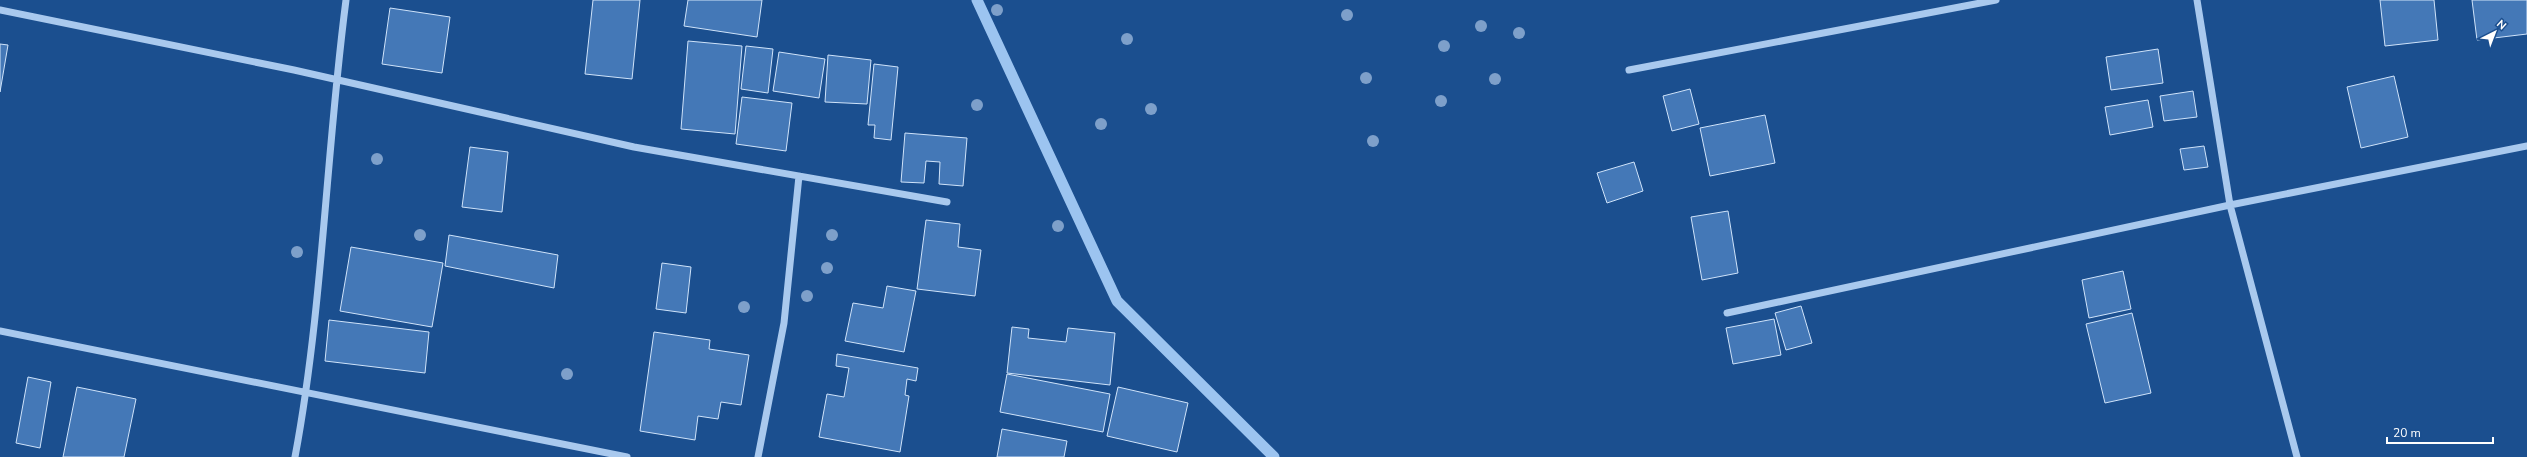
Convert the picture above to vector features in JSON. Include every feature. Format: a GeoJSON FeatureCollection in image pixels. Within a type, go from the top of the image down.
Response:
{"type":"FeatureCollection","features":[{"type":"Feature","properties":{"kind":"street"},"geometry":{"type":"LineString","coordinates":[[294,457],[307,391],[336,79],[346,0]]}},
{"type":"Feature","properties":{"kind":"street"},"geometry":{"type":"LineString","coordinates":[[1629,70],[1996,0]]}},
{"type":"Feature","properties":{"kind":"street"},"geometry":{"type":"LineString","coordinates":[[2196,0],[2230,206],[2297,457]]}},
{"type":"Feature","properties":{"kind":"street"},"geometry":{"type":"LineString","coordinates":[[0,10],[336,79],[634,147],[947,202]]}},
{"type":"Feature","properties":{"kind":"street"},"geometry":{"type":"LineString","coordinates":[[1727,313],[2230,206],[2527,146]]}},
{"type":"Feature","properties":{"kind":"street"},"geometry":{"type":"LineString","coordinates":[[758,457],[784,323],[799,176]]}},
{"type":"Feature","properties":{"kind":"street"},"geometry":{"type":"LineString","coordinates":[[0,331],[307,391],[627,457]]}},
{"type":"Feature","properties":{"kind":"building"},"geometry":{"type":"Polygon","coordinates":[[[593,0],[640,0],[632,79],[585,74],[593,0]]]}},
{"type":"Feature","properties":{"kind":"building"},"geometry":{"type":"Polygon","coordinates":[[[688,0],[762,0],[757,37],[684,26],[688,0]]]}},
{"type":"Feature","properties":{"kind":"building"},"geometry":{"type":"Polygon","coordinates":[[[2380,0],[2434,0],[2438,40],[2385,46],[2380,0]]]}},
{"type":"Feature","properties":{"kind":"building"},"geometry":{"type":"Polygon","coordinates":[[[2472,0],[2527,0],[2527,34],[2477,40],[2472,0]]]}},
{"type":"Feature","properties":{"kind":"building"},"geometry":{"type":"Polygon","coordinates":[[[390,8],[450,17],[442,73],[382,64],[390,8]]]}},
{"type":"Feature","properties":{"kind":"building"},"geometry":{"type":"Polygon","coordinates":[[[688,41],[742,46],[735,134],[681,129],[688,41]]]}},
{"type":"Feature","properties":{"kind":"building"},"geometry":{"type":"Polygon","coordinates":[[[0,44],[8,45],[0,92],[0,44]]]}},
{"type":"Feature","properties":{"kind":"building"},"geometry":{"type":"Polygon","coordinates":[[[746,46],[773,49],[768,93],[741,89],[746,46]]]}},
{"type":"Feature","properties":{"kind":"building"},"geometry":{"type":"Polygon","coordinates":[[[2158,49],[2163,83],[2111,90],[2106,57],[2158,49]]]}},
{"type":"Feature","properties":{"kind":"building"},"geometry":{"type":"Polygon","coordinates":[[[779,52],[825,59],[819,98],[773,91],[779,52]]]}},
{"type":"Feature","properties":{"kind":"building"},"geometry":{"type":"Polygon","coordinates":[[[828,55],[871,60],[867,104],[825,102],[828,55]]]}},
{"type":"Feature","properties":{"kind":"building"},"geometry":{"type":"Polygon","coordinates":[[[874,64],[898,67],[891,140],[874,138],[875,125],[868,125],[874,64]]]}},
{"type":"Feature","properties":{"kind":"building"},"geometry":{"type":"Polygon","coordinates":[[[2394,76],[2408,137],[2361,148],[2347,87],[2394,76]]]}},
{"type":"Feature","properties":{"kind":"building"},"geometry":{"type":"Polygon","coordinates":[[[1690,89],[1699,124],[1672,131],[1663,96],[1690,89]]]}},
{"type":"Feature","properties":{"kind":"building"},"geometry":{"type":"Polygon","coordinates":[[[2193,91],[2197,117],[2164,121],[2160,96],[2193,91]]]}},
{"type":"Feature","properties":{"kind":"building"},"geometry":{"type":"Polygon","coordinates":[[[742,97],[792,103],[786,151],[736,144],[742,97]]]}},
{"type":"Feature","properties":{"kind":"building"},"geometry":{"type":"Polygon","coordinates":[[[2148,100],[2153,127],[2110,135],[2105,107],[2148,100]]]}},
{"type":"Feature","properties":{"kind":"building"},"geometry":{"type":"Polygon","coordinates":[[[1765,115],[1775,163],[1710,176],[1700,128],[1765,115]]]}},
{"type":"Feature","properties":{"kind":"building"},"geometry":{"type":"Polygon","coordinates":[[[905,133],[967,138],[963,186],[939,184],[940,162],[926,161],[924,183],[901,182],[905,133]]]}},
{"type":"Feature","properties":{"kind":"building"},"geometry":{"type":"Polygon","coordinates":[[[2204,146],[2208,167],[2184,170],[2180,149],[2204,146]]]}},
{"type":"Feature","properties":{"kind":"building"},"geometry":{"type":"Polygon","coordinates":[[[470,147],[508,152],[502,212],[462,207],[470,147]]]}},
{"type":"Feature","properties":{"kind":"building"},"geometry":{"type":"Polygon","coordinates":[[[1634,162],[1643,191],[1607,203],[1597,173],[1634,162]]]}},
{"type":"Feature","properties":{"kind":"building"},"geometry":{"type":"Polygon","coordinates":[[[1728,211],[1738,273],[1702,280],[1691,217],[1728,211]]]}},
{"type":"Feature","properties":{"kind":"building"},"geometry":{"type":"Polygon","coordinates":[[[926,220],[960,224],[958,247],[981,250],[975,296],[917,289],[926,220]]]}},
{"type":"Feature","properties":{"kind":"building"},"geometry":{"type":"Polygon","coordinates":[[[449,235],[558,255],[554,288],[445,266],[449,235]]]}},
{"type":"Feature","properties":{"kind":"building"},"geometry":{"type":"Polygon","coordinates":[[[351,247],[443,263],[432,327],[340,311],[351,247]]]}},
{"type":"Feature","properties":{"kind":"building"},"geometry":{"type":"Polygon","coordinates":[[[662,263],[691,267],[686,313],[656,309],[662,263]]]}},
{"type":"Feature","properties":{"kind":"building"},"geometry":{"type":"Polygon","coordinates":[[[2123,271],[2131,309],[2089,318],[2082,280],[2123,271]]]}},
{"type":"Feature","properties":{"kind":"building"},"geometry":{"type":"Polygon","coordinates":[[[887,286],[916,291],[904,352],[845,341],[853,303],[883,308],[887,286]]]}},
{"type":"Feature","properties":{"kind":"building"},"geometry":{"type":"Polygon","coordinates":[[[1801,306],[1812,343],[1786,350],[1775,313],[1801,306]]]}},
{"type":"Feature","properties":{"kind":"building"},"geometry":{"type":"Polygon","coordinates":[[[2132,313],[2151,393],[2105,403],[2086,324],[2132,313]]]}},
{"type":"Feature","properties":{"kind":"building"},"geometry":{"type":"Polygon","coordinates":[[[1774,319],[1781,355],[1733,364],[1726,328],[1774,319]]]}},
{"type":"Feature","properties":{"kind":"building"},"geometry":{"type":"Polygon","coordinates":[[[329,320],[429,332],[425,373],[325,361],[329,320]]]}},
{"type":"Feature","properties":{"kind":"building"},"geometry":{"type":"Polygon","coordinates":[[[1012,327],[1029,329],[1028,338],[1066,342],[1068,328],[1115,333],[1110,385],[1007,373],[1012,327]]]}},
{"type":"Feature","properties":{"kind":"building"},"geometry":{"type":"Polygon","coordinates":[[[654,332],[710,340],[709,349],[749,355],[741,405],[721,402],[718,419],[698,416],[695,440],[640,431],[654,332]]]}},
{"type":"Feature","properties":{"kind":"building"},"geometry":{"type":"Polygon","coordinates":[[[837,354],[918,368],[916,381],[907,379],[905,395],[909,396],[900,452],[819,437],[827,394],[844,397],[849,368],[836,366],[837,354]]]}},
{"type":"Feature","properties":{"kind":"building"},"geometry":{"type":"Polygon","coordinates":[[[1007,374],[1110,394],[1103,432],[1000,412],[1007,374]]]}},
{"type":"Feature","properties":{"kind":"building"},"geometry":{"type":"Polygon","coordinates":[[[28,377],[51,382],[40,448],[16,443],[28,377]]]}},
{"type":"Feature","properties":{"kind":"building"},"geometry":{"type":"Polygon","coordinates":[[[77,387],[136,399],[124,457],[63,457],[77,387]]]}},
{"type":"Feature","properties":{"kind":"building"},"geometry":{"type":"Polygon","coordinates":[[[1118,387],[1188,403],[1177,452],[1107,436],[1118,387]]]}},
{"type":"Feature","properties":{"kind":"building"},"geometry":{"type":"Polygon","coordinates":[[[1002,429],[1067,441],[1064,457],[997,457],[1002,429]]]}},
{"type":"Feature","properties":{"kind":"waterway"},"geometry":{"type":"LineString","coordinates":[[977,0],[1117,301],[1274,457]]}}]}
